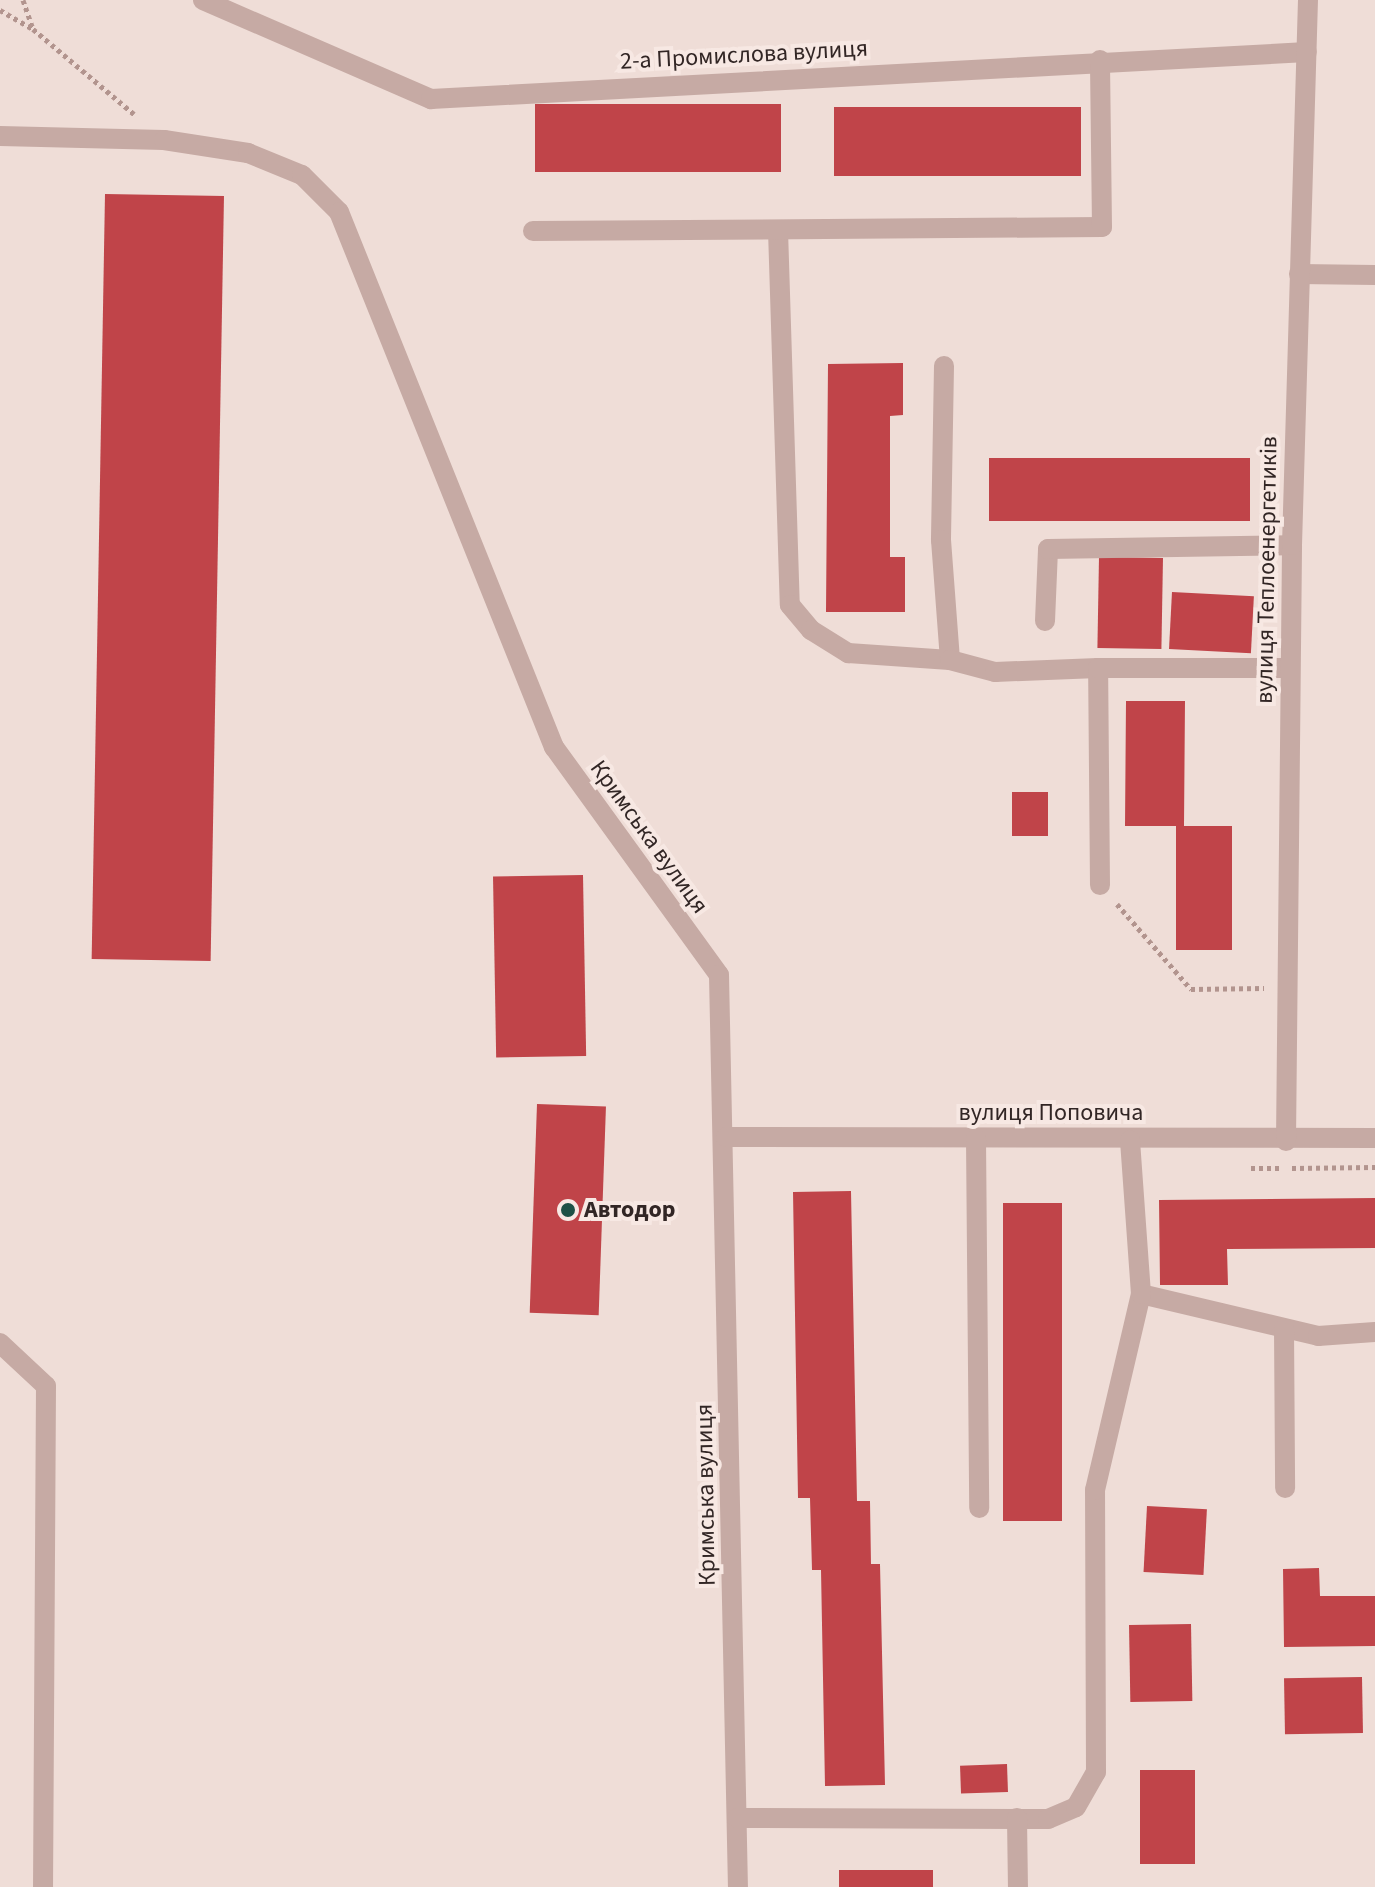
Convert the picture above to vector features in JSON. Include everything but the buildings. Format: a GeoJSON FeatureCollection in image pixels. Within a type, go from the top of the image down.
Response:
{"type":"FeatureCollection","features":[{"type":"Feature","properties":{"kind":"street","name":"2-а Промислова вулиця"},"geometry":{"type":"LineString","coordinates":[[203,0],[431,99],[1100,60],[1307,52]]}},
{"type":"Feature","properties":{"kind":"street","name":"вулиця Теплоенергетиків"},"geometry":{"type":"LineString","coordinates":[[1286,1141],[1290,988],[1292,545],[1308,0]]}},
{"type":"Feature","properties":{"kind":"street"},"geometry":{"type":"LineString","coordinates":[[533,231],[1102,227],[1100,60]]}},
{"type":"Feature","properties":{"kind":"street","name":"Кримська вулиця"},"geometry":{"type":"LineString","coordinates":[[0,136],[164,140],[248,153],[288,170],[339,212],[554,747],[719,975],[726,1137],[738,1887]]}},
{"type":"Feature","properties":{"kind":"street"},"geometry":{"type":"LineString","coordinates":[[778,230],[790,605],[811,630],[848,653],[950,660],[995,672],[1098,668],[1290,668]]}},
{"type":"Feature","properties":{"kind":"street"},"geometry":{"type":"LineString","coordinates":[[1299,274],[1375,275]]}},
{"type":"Feature","properties":{"kind":"street"},"geometry":{"type":"LineString","coordinates":[[944,366],[941,540],[950,660]]}},
{"type":"Feature","properties":{"kind":"street"},"geometry":{"type":"LineString","coordinates":[[1045,621],[1048,549],[1292,545]]}},
{"type":"Feature","properties":{"kind":"street"},"geometry":{"type":"LineString","coordinates":[[1098,668],[1100,885]]}},
{"type":"Feature","properties":{"kind":"street","name":"вулиця Поповича"},"geometry":{"type":"LineString","coordinates":[[726,1137],[1286,1141],[1375,1138]]}},
{"type":"Feature","properties":{"kind":"street"},"geometry":{"type":"LineString","coordinates":[[976,1139],[979,1508]]}},
{"type":"Feature","properties":{"kind":"street"},"geometry":{"type":"LineString","coordinates":[[737,1818],[1048,1819],[1076,1807],[1096,1772],[1095,1490],[1141,1294],[1130,1140]]}},
{"type":"Feature","properties":{"kind":"street"},"geometry":{"type":"LineString","coordinates":[[1141,1294],[1318,1336],[1375,1332]]}},
{"type":"Feature","properties":{"kind":"street"},"geometry":{"type":"LineString","coordinates":[[1284,1329],[1285,1488]]}},
{"type":"Feature","properties":{"kind":"street"},"geometry":{"type":"LineString","coordinates":[[0,1343],[46,1386],[43,1887]]}},
{"type":"Feature","properties":{"kind":"street"},"geometry":{"type":"LineString","coordinates":[[1017,1818],[1018,1887]]}},
{"type":"Feature","properties":{"kind":"path"},"geometry":{"type":"LineString","coordinates":[[23,0],[33,29]]}},
{"type":"Feature","properties":{"kind":"path"},"geometry":{"type":"LineString","coordinates":[[0,10],[33,29],[164,140]]}},
{"type":"Feature","properties":{"kind":"path"},"geometry":{"type":"LineString","coordinates":[[1100,885],[1191,989],[1290,988]]}},
{"type":"Feature","properties":{"kind":"path"},"geometry":{"type":"LineString","coordinates":[[1251,1168],[1375,1167]]}},
{"type":"Feature","properties":{"kind":"place","name":"Автодор"},"geometry":{"type":"Point","coordinates":[568,1210]}}]}
